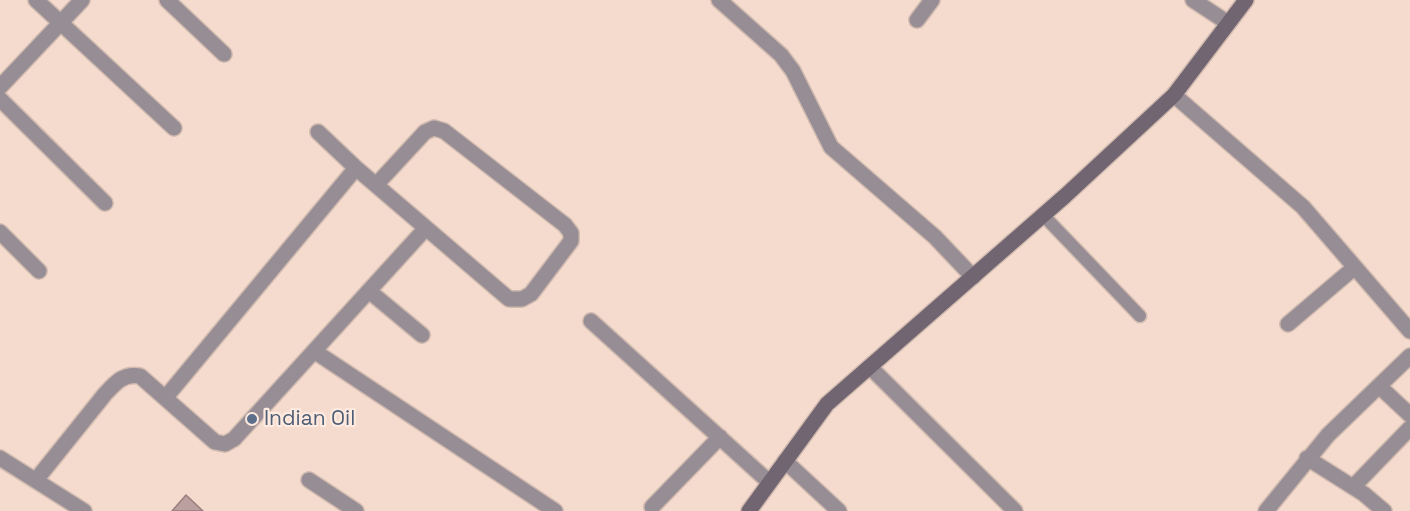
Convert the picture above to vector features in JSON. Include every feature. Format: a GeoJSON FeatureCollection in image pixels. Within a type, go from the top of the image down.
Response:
{"type":"FeatureCollection","features":[{"type":"Feature","properties":{"kind":"street"},"geometry":{"type":"LineString","coordinates":[[36,0],[174,128]]}},
{"type":"Feature","properties":{"kind":"street"},"geometry":{"type":"LineString","coordinates":[[0,87],[82,0]]}},
{"type":"Feature","properties":{"kind":"street"},"geometry":{"type":"LineString","coordinates":[[167,0],[224,54]]}},
{"type":"Feature","properties":{"kind":"street"},"geometry":{"type":"LineString","coordinates":[[719,0],[781,55],[793,71],[831,147],[935,237],[972,277]]}},
{"type":"Feature","properties":{"kind":"street"},"geometry":{"type":"LineString","coordinates":[[916,20],[932,0]]}},
{"type":"Feature","properties":{"kind":"street"},"geometry":{"type":"LineString","coordinates":[[1192,0],[1228,23]]}},
{"type":"Feature","properties":{"kind":"street"},"geometry":{"type":"LineString","coordinates":[[749,511],[827,404],[1043,215],[1174,95],[1246,0]]}},
{"type":"Feature","properties":{"kind":"street"},"geometry":{"type":"LineString","coordinates":[[1174,95],[1303,207],[1410,331]]}},
{"type":"Feature","properties":{"kind":"street"},"geometry":{"type":"LineString","coordinates":[[0,99],[105,203]]}},
{"type":"Feature","properties":{"kind":"street"},"geometry":{"type":"LineString","coordinates":[[318,132],[356,168],[509,299],[522,299],[531,294],[571,241],[571,233],[565,225],[444,131],[434,128],[425,132],[376,185]]}},
{"type":"Feature","properties":{"kind":"street"},"geometry":{"type":"LineString","coordinates":[[166,397],[356,168]]}},
{"type":"Feature","properties":{"kind":"street"},"geometry":{"type":"LineString","coordinates":[[36,480],[117,381],[130,374],[140,376],[215,442],[225,444],[234,440],[426,228]]}},
{"type":"Feature","properties":{"kind":"street"},"geometry":{"type":"LineString","coordinates":[[0,232],[39,271]]}},
{"type":"Feature","properties":{"kind":"street"},"geometry":{"type":"LineString","coordinates":[[1288,324],[1355,267]]}},
{"type":"Feature","properties":{"kind":"street"},"geometry":{"type":"LineString","coordinates":[[369,291],[422,335]]}},
{"type":"Feature","properties":{"kind":"street"},"geometry":{"type":"LineString","coordinates":[[591,321],[769,482]]}},
{"type":"Feature","properties":{"kind":"street"},"geometry":{"type":"LineString","coordinates":[[314,351],[555,511]]}},
{"type":"Feature","properties":{"kind":"street"},"geometry":{"type":"LineString","coordinates":[[1266,511],[1307,458],[1410,356]]}},
{"type":"Feature","properties":{"kind":"street"},"geometry":{"type":"LineString","coordinates":[[870,367],[1015,511]]}},
{"type":"Feature","properties":{"kind":"street"},"geometry":{"type":"LineString","coordinates":[[1379,386],[1410,415]]}},
{"type":"Feature","properties":{"kind":"street"},"geometry":{"type":"LineString","coordinates":[[1353,487],[1410,428]]}},
{"type":"Feature","properties":{"kind":"street"},"geometry":{"type":"LineString","coordinates":[[652,507],[720,437]]}},
{"type":"Feature","properties":{"kind":"street"},"geometry":{"type":"LineString","coordinates":[[0,458],[84,511]]}},
{"type":"Feature","properties":{"kind":"street"},"geometry":{"type":"LineString","coordinates":[[1307,458],[1353,487],[1384,511]]}},
{"type":"Feature","properties":{"kind":"street"},"geometry":{"type":"LineString","coordinates":[[785,461],[839,511]]}},
{"type":"Feature","properties":{"kind":"street"},"geometry":{"type":"LineString","coordinates":[[309,480],[356,511]]}},
{"type":"Feature","properties":{"kind":"lane"},"geometry":{"type":"LineString","coordinates":[[1043,215],[1140,316]]}},
{"type":"Feature","properties":{"kind":"building"},"geometry":{"type":"Polygon","coordinates":[[[186,495],[203,511],[172,511],[186,495]]]}},
{"type":"Feature","properties":{"kind":"place","name":"Indian Oil"},"geometry":{"type":"Point","coordinates":[252,419]}}]}
